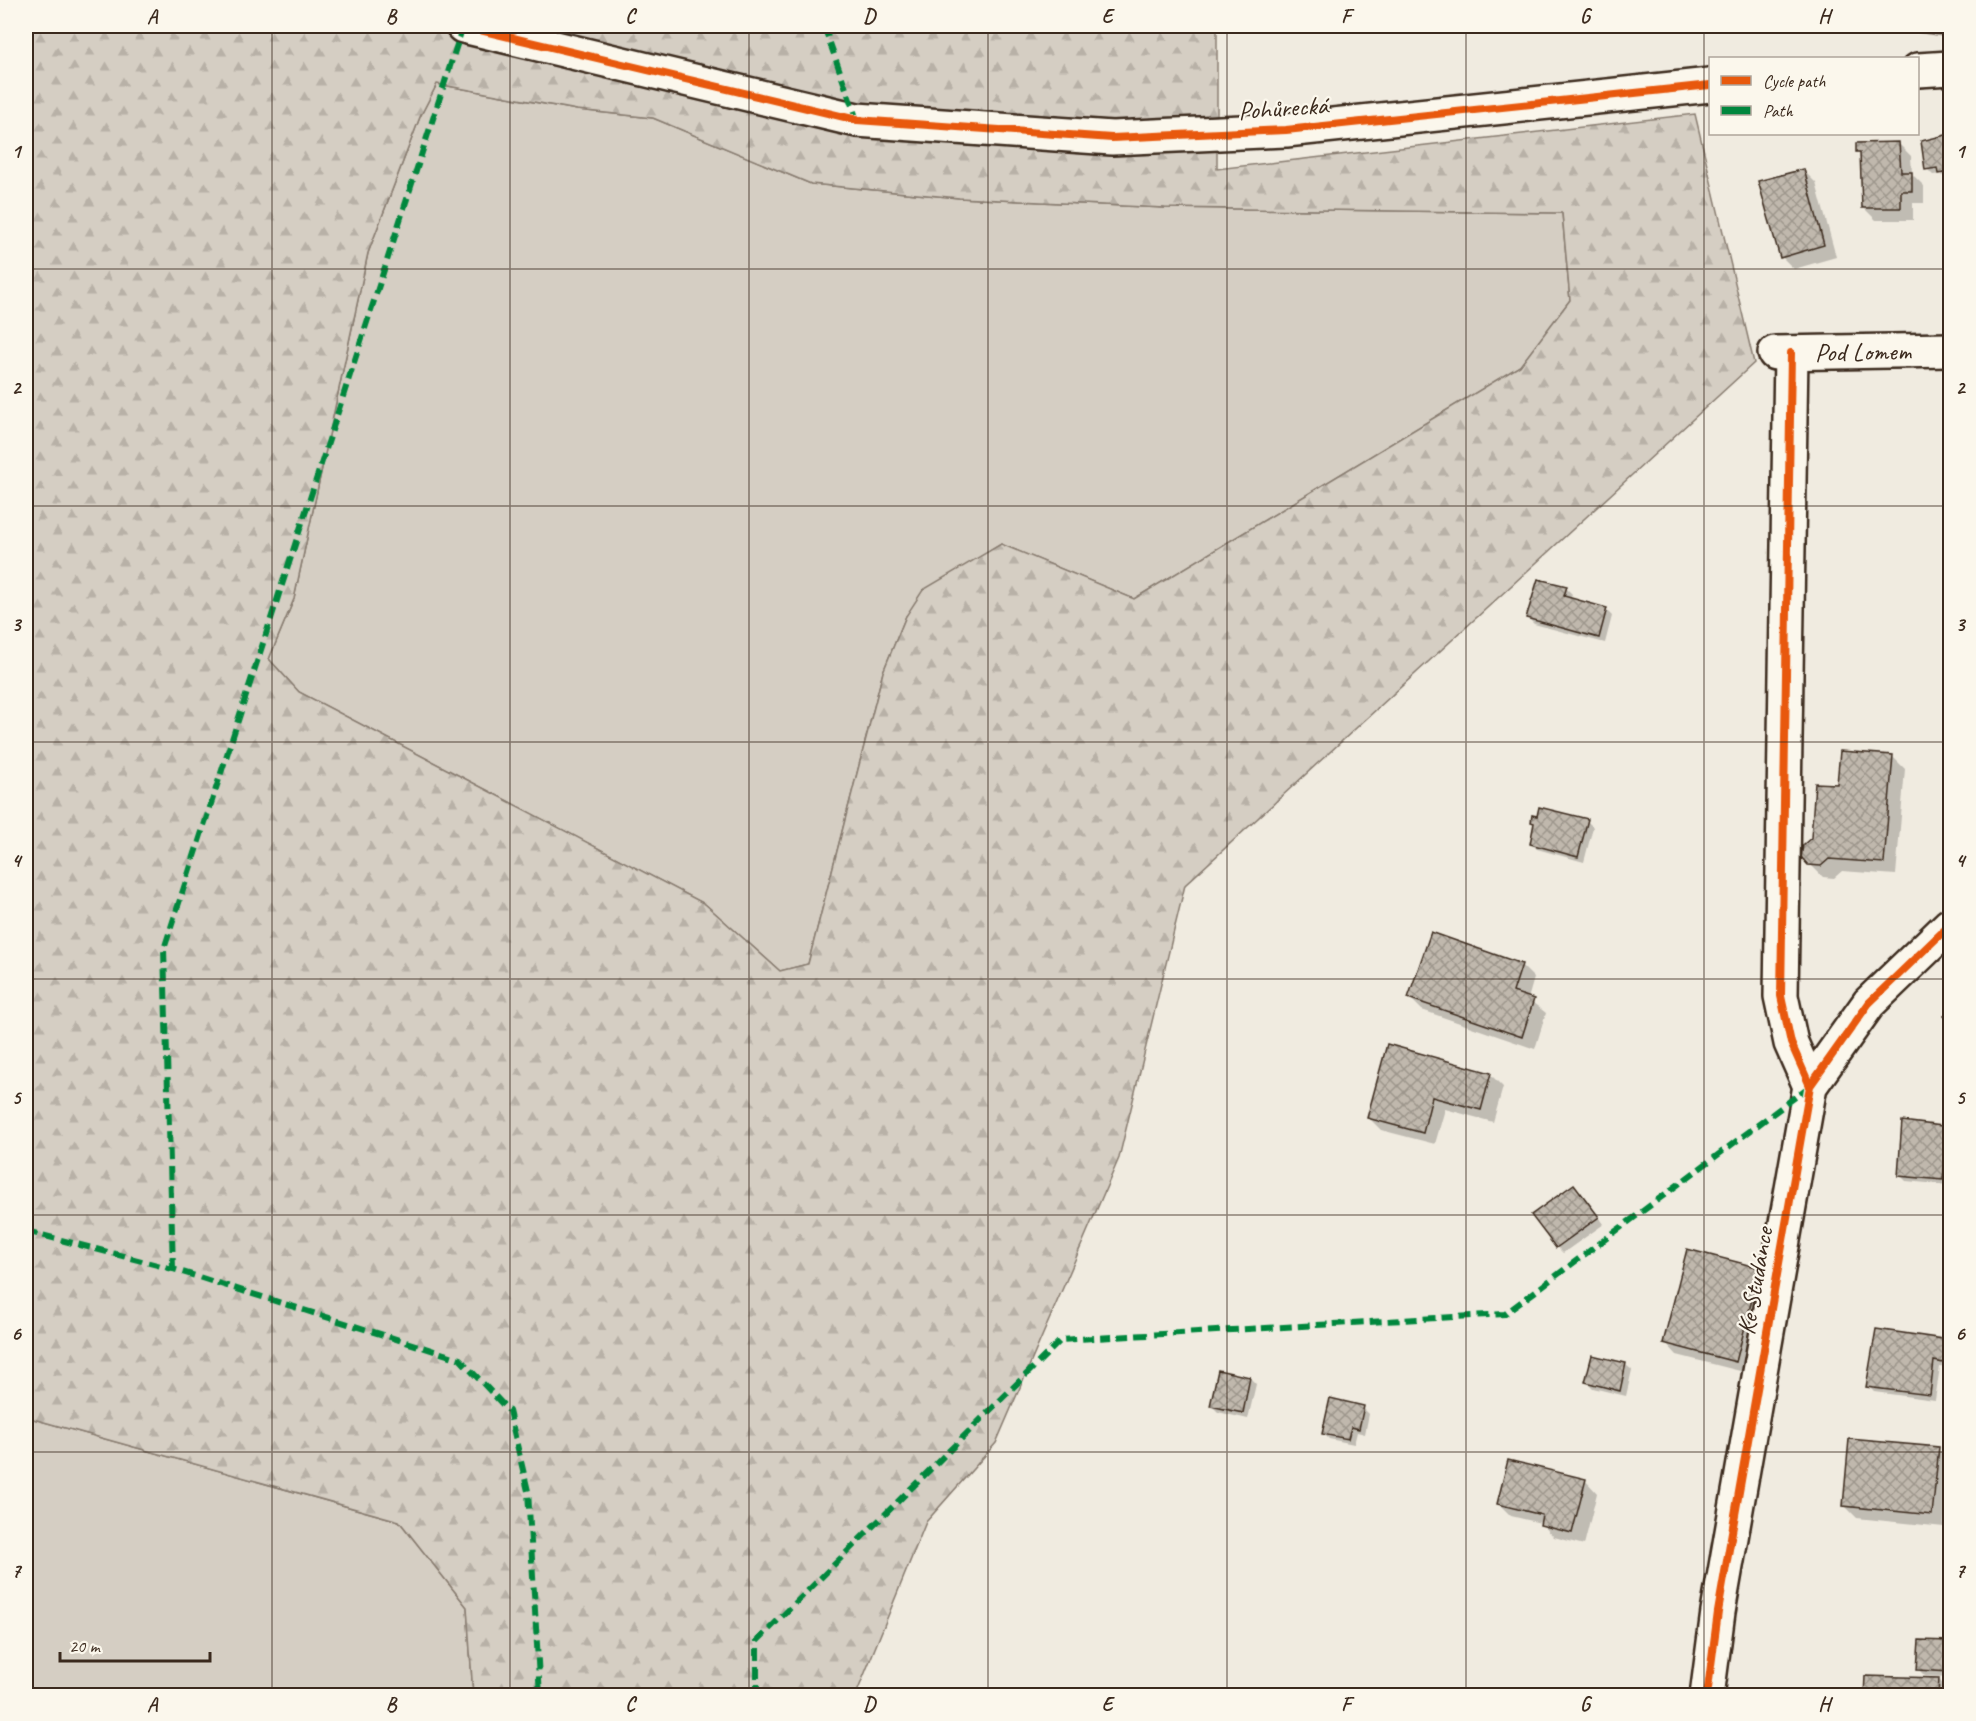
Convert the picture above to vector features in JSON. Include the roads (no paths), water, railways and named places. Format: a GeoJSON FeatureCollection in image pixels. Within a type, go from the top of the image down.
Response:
{"type":"FeatureCollection","features":[{"type":"Feature","properties":{"kind":"street","name":"Pohůrecká"},"geometry":{"type":"LineString","coordinates":[[463,26],[856,120],[1112,138],[1286,130],[1709,85]]}},
{"type":"Feature","properties":{"kind":"street"},"geometry":{"type":"LineString","coordinates":[[1919,70],[1950,68]]}},
{"type":"Feature","properties":{"kind":"street","name":"Pod Lomem"},"geometry":{"type":"LineString","coordinates":[[1810,1086],[1791,1043],[1781,996],[1783,353],[1950,350]]}},
{"type":"Feature","properties":{"kind":"street","name":"Ke Studánce"},"geometry":{"type":"LineString","coordinates":[[1707,1695],[1718,1612],[1810,1086],[1869,1003],[1950,925]]}}]}
